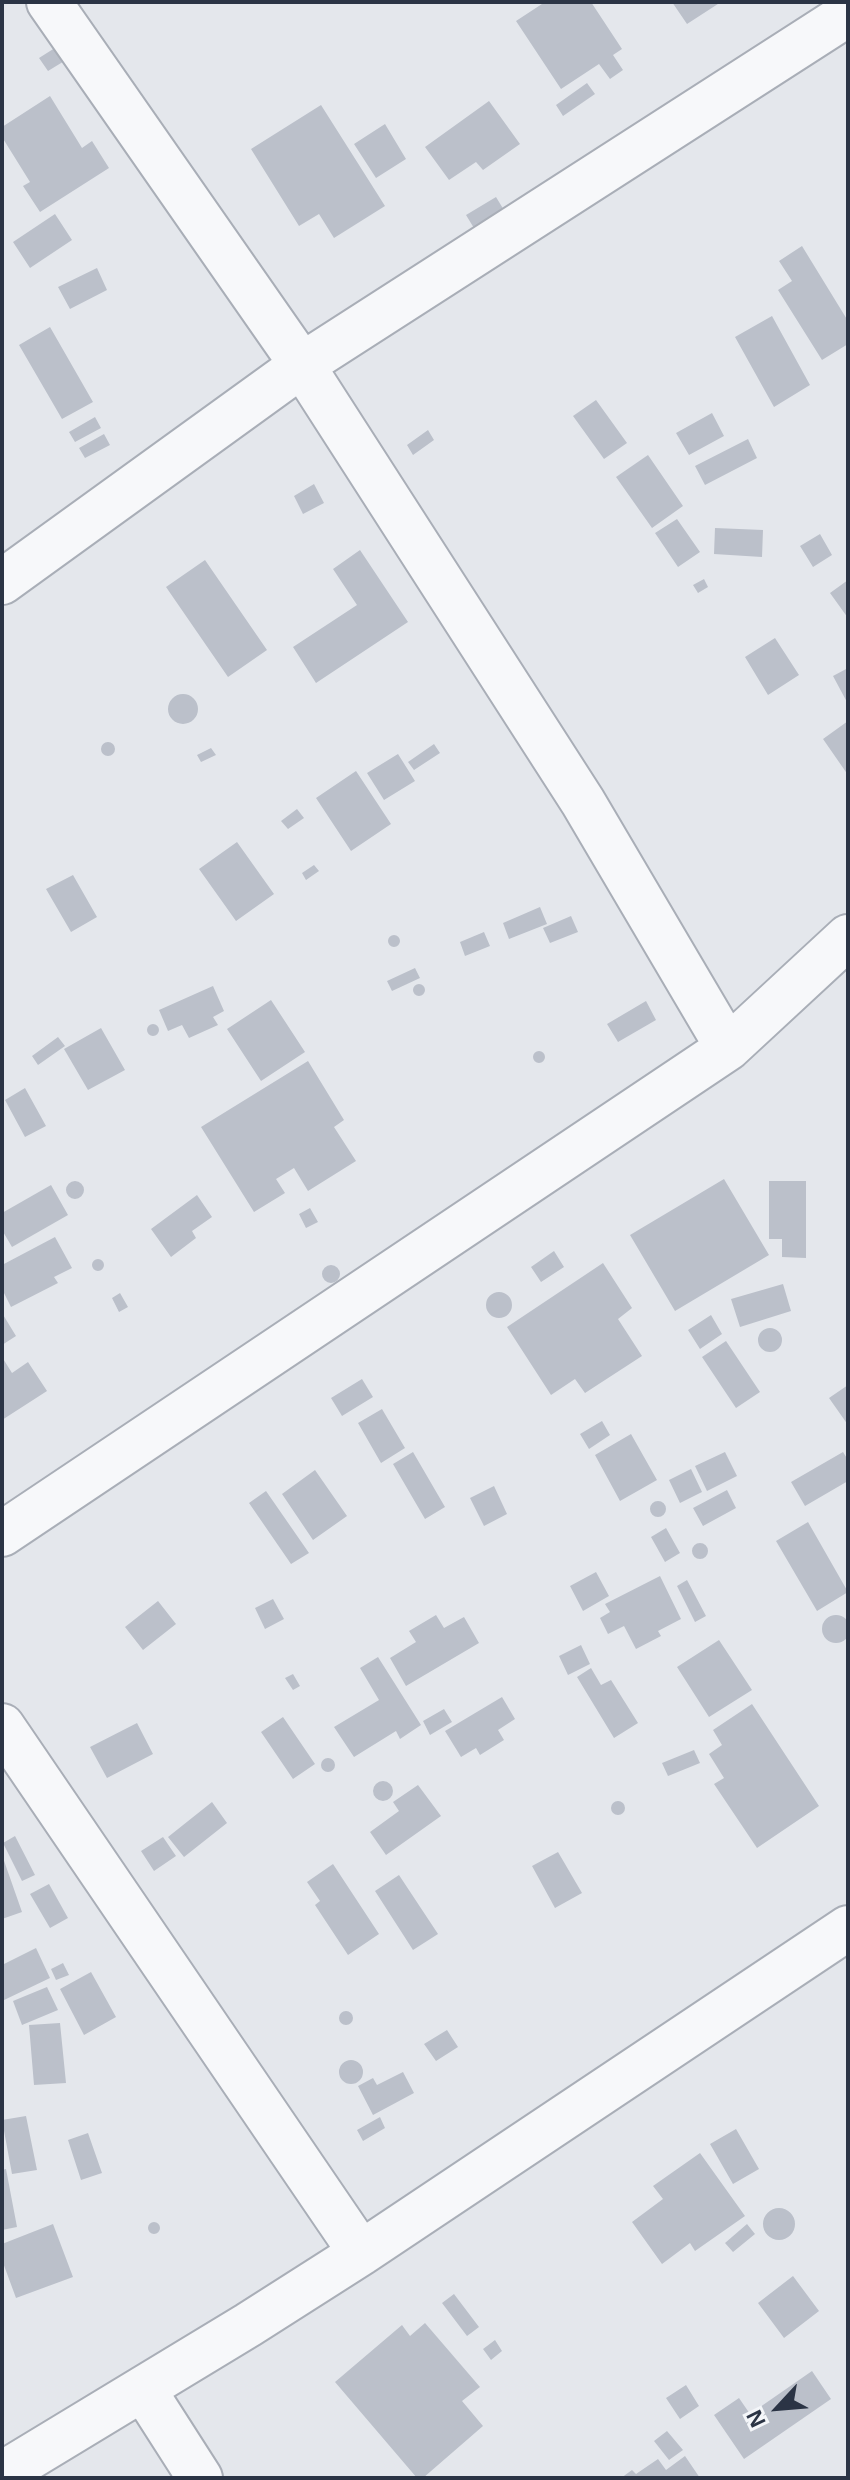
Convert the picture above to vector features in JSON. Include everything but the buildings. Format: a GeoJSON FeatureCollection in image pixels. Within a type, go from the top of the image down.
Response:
{"type":"FeatureCollection","features":[{"type":"Feature","properties":{"kind":"street"},"geometry":{"type":"LineString","coordinates":[[49,2],[302,365],[583,802],[728,1048]]}},
{"type":"Feature","properties":{"kind":"street"},"geometry":{"type":"LineString","coordinates":[[2,582],[302,365],[848,14]]}},
{"type":"Feature","properties":{"kind":"street"},"geometry":{"type":"LineString","coordinates":[[2,1534],[728,1048],[848,937]]}},
{"type":"Feature","properties":{"kind":"street"},"geometry":{"type":"LineString","coordinates":[[2,1726],[361,2253]]}},
{"type":"Feature","properties":{"kind":"street"},"geometry":{"type":"LineString","coordinates":[[2,2474],[361,2253],[848,1928]]}},
{"type":"Feature","properties":{"kind":"street"},"geometry":{"type":"LineString","coordinates":[[143,2389],[200,2478]]}}]}
